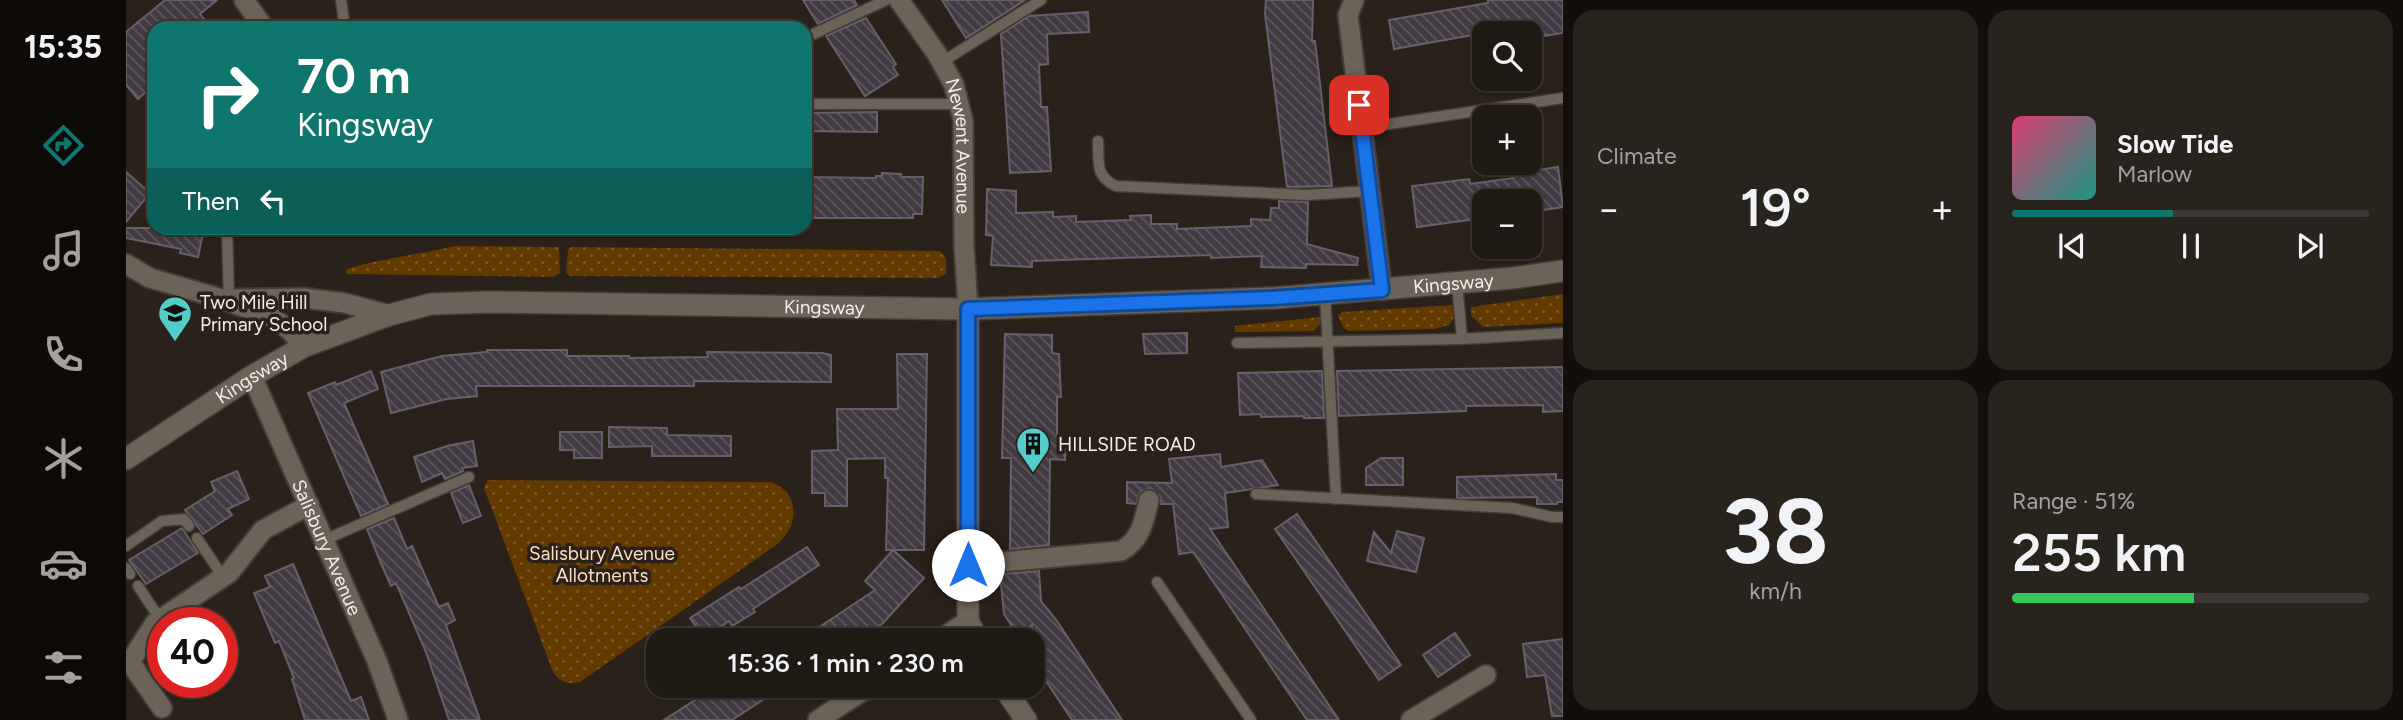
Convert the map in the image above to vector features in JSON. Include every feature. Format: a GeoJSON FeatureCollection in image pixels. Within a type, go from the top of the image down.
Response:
{"type":"FeatureCollection","features":[{"type":"Feature","properties":{"kind":"street"},"geometry":{"type":"LineString","coordinates":[[244,0],[259,21]]}},
{"type":"Feature","properties":{"kind":"street","name":"Newent Avenue"},"geometry":{"type":"LineString","coordinates":[[899,0],[942,62],[954,85],[963,120],[964,246],[968,309]]}},
{"type":"Feature","properties":{"kind":"street"},"geometry":{"type":"LineString","coordinates":[[1354,0],[1348,15],[1382,290]]}},
{"type":"Feature","properties":{"kind":"street"},"geometry":{"type":"LineString","coordinates":[[126,264],[150,278],[224,299],[273,318],[291,331],[303,346]]}},
{"type":"Feature","properties":{"kind":"street","name":"Kingsway"},"geometry":{"type":"LineString","coordinates":[[126,459],[252,376],[303,346],[389,315],[431,304],[490,302],[968,309],[1325,294],[1563,271]]}},
{"type":"Feature","properties":{"kind":"street"},"geometry":{"type":"LineString","coordinates":[[224,299],[304,298],[345,303],[389,315]]}},
{"type":"Feature","properties":{"kind":"street"},"geometry":{"type":"LineString","coordinates":[[968,309],[968,621],[972,628]]}},
{"type":"Feature","properties":{"kind":"street","name":"Salisbury Avenue"},"geometry":{"type":"LineString","coordinates":[[252,376],[377,662],[398,720]]}},
{"type":"Feature","properties":{"kind":"street"},"geometry":{"type":"LineString","coordinates":[[968,565],[1121,551],[1132,545],[1142,528],[1149,500]]}},
{"type":"Feature","properties":{"kind":"street"},"geometry":{"type":"LineString","coordinates":[[179,607],[223,577],[263,530],[309,505]]}},
{"type":"Feature","properties":{"kind":"street"},"geometry":{"type":"LineString","coordinates":[[957,628],[968,621]]}},
{"type":"Feature","properties":{"kind":"street"},"geometry":{"type":"LineString","coordinates":[[147,636],[128,666],[162,708]]}},
{"type":"Feature","properties":{"kind":"street"},"geometry":{"type":"LineString","coordinates":[[1411,720],[1486,675]]}},
{"type":"Feature","properties":{"kind":"street"},"geometry":{"type":"LineString","coordinates":[[818,720],[852,698]]}},
{"type":"Feature","properties":{"kind":"street"},"geometry":{"type":"LineString","coordinates":[[1011,698],[1026,720]]}},
{"type":"Feature","properties":{"kind":"lane"},"geometry":{"type":"LineString","coordinates":[[341,0],[344,21]]}},
{"type":"Feature","properties":{"kind":"lane"},"geometry":{"type":"LineString","coordinates":[[812,35],[886,0]]}},
{"type":"Feature","properties":{"kind":"lane"},"geometry":{"type":"LineString","coordinates":[[942,62],[1041,0]]}},
{"type":"Feature","properties":{"kind":"lane"},"geometry":{"type":"LineString","coordinates":[[1362,128],[1563,98]]}},
{"type":"Feature","properties":{"kind":"lane"},"geometry":{"type":"LineString","coordinates":[[812,104],[959,104]]}},
{"type":"Feature","properties":{"kind":"lane"},"geometry":{"type":"LineString","coordinates":[[1098,141],[1100,171],[1106,182],[1116,186],[1307,195],[1370,191]]}},
{"type":"Feature","properties":{"kind":"lane"},"geometry":{"type":"LineString","coordinates":[[224,299],[227,235]]}},
{"type":"Feature","properties":{"kind":"lane"},"geometry":{"type":"LineString","coordinates":[[1457,283],[1462,339]]}},
{"type":"Feature","properties":{"kind":"lane"},"geometry":{"type":"LineString","coordinates":[[1325,294],[1336,499]]}},
{"type":"Feature","properties":{"kind":"lane"},"geometry":{"type":"LineString","coordinates":[[1237,343],[1462,339],[1563,333]]}},
{"type":"Feature","properties":{"kind":"lane"},"geometry":{"type":"LineString","coordinates":[[324,540],[469,477]]}},
{"type":"Feature","properties":{"kind":"lane"},"geometry":{"type":"LineString","coordinates":[[1256,494],[1512,508],[1563,517]]}},
{"type":"Feature","properties":{"kind":"lane"},"geometry":{"type":"LineString","coordinates":[[126,546],[169,519],[184,519],[189,526]]}},
{"type":"Feature","properties":{"kind":"lane"},"geometry":{"type":"LineString","coordinates":[[197,538],[223,577]]}},
{"type":"Feature","properties":{"kind":"lane"},"geometry":{"type":"LineString","coordinates":[[1157,582],[1251,720]]}},
{"type":"Feature","properties":{"kind":"lane"},"geometry":{"type":"LineString","coordinates":[[138,586],[152,607]]}},
{"type":"Feature","properties":{"kind":"green space"},"geometry":{"type":"Polygon","coordinates":[[[454,246],[559,247],[560,273],[553,277],[346,272],[347,269],[360,265],[454,246]]]}},
{"type":"Feature","properties":{"kind":"green space"},"geometry":{"type":"Polygon","coordinates":[[[571,247],[940,251],[946,258],[946,274],[938,278],[570,276],[566,273],[568,250],[571,247]]]}},
{"type":"Feature","properties":{"kind":"green space"},"geometry":{"type":"Polygon","coordinates":[[[1563,294],[1563,323],[1483,327],[1471,315],[1471,307],[1563,294]]]}},
{"type":"Feature","properties":{"kind":"green space"},"geometry":{"type":"Polygon","coordinates":[[[1452,305],[1454,317],[1449,325],[1434,329],[1349,331],[1344,328],[1338,316],[1342,312],[1452,305]]]}},
{"type":"Feature","properties":{"kind":"green space"},"geometry":{"type":"Polygon","coordinates":[[[1320,317],[1322,321],[1314,331],[1235,332],[1235,326],[1320,317]]]}},
{"type":"Feature","properties":{"kind":"green space","name":"Salisbury Avenue Allotments"},"geometry":{"type":"Polygon","coordinates":[[[488,480],[772,482],[788,495],[794,512],[789,529],[776,545],[657,628],[646,628],[646,636],[580,682],[568,683],[553,672],[484,488],[488,480]]]}},
{"type":"Feature","properties":{"kind":"building"},"geometry":{"type":"Polygon","coordinates":[[[165,0],[217,0],[200,14],[206,21],[147,21],[147,91],[138,99],[126,85],[126,32],[165,0]]]}},
{"type":"Feature","properties":{"kind":"building"},"geometry":{"type":"Polygon","coordinates":[[[803,0],[854,0],[857,5],[818,24],[803,0]]]}},
{"type":"Feature","properties":{"kind":"building"},"geometry":{"type":"Polygon","coordinates":[[[942,0],[1025,0],[966,38],[942,0]]]}},
{"type":"Feature","properties":{"kind":"building"},"geometry":{"type":"Polygon","coordinates":[[[1266,0],[1313,0],[1312,41],[1315,41],[1332,186],[1287,187],[1265,14],[1266,0]]]}},
{"type":"Feature","properties":{"kind":"building"},"geometry":{"type":"Polygon","coordinates":[[[1488,0],[1563,0],[1563,33],[1542,36],[1542,21],[1472,21],[1472,35],[1394,49],[1389,20],[1488,3],[1488,0]]]}},
{"type":"Feature","properties":{"kind":"building"},"geometry":{"type":"Polygon","coordinates":[[[1088,12],[1089,32],[1047,34],[1048,64],[1039,65],[1041,107],[1047,107],[1051,171],[1010,173],[1001,34],[1029,16],[1088,12]]]}},
{"type":"Feature","properties":{"kind":"building"},"geometry":{"type":"Polygon","coordinates":[[[866,18],[896,64],[893,67],[898,75],[865,96],[826,36],[866,18]]]}},
{"type":"Feature","properties":{"kind":"building"},"geometry":{"type":"Polygon","coordinates":[[[877,112],[877,132],[812,131],[812,113],[877,112]]]}},
{"type":"Feature","properties":{"kind":"building"},"geometry":{"type":"Polygon","coordinates":[[[1558,167],[1563,207],[1542,210],[1542,189],[1472,189],[1472,220],[1417,227],[1412,186],[1469,179],[1470,184],[1514,178],[1513,175],[1542,175],[1542,169],[1558,167]]]}},
{"type":"Feature","properties":{"kind":"building"},"geometry":{"type":"Polygon","coordinates":[[[126,172],[147,190],[147,197],[126,222],[126,172]]]}},
{"type":"Feature","properties":{"kind":"building"},"geometry":{"type":"Polygon","coordinates":[[[882,173],[901,174],[901,177],[923,177],[922,214],[913,214],[913,218],[812,218],[812,177],[882,176],[882,173]]]}},
{"type":"Feature","properties":{"kind":"building"},"geometry":{"type":"Polygon","coordinates":[[[987,189],[1016,191],[1016,213],[1053,212],[1053,217],[1076,216],[1076,222],[1131,220],[1130,216],[1151,215],[1151,224],[1177,224],[1177,229],[1251,226],[1251,219],[1270,220],[1271,208],[1279,208],[1279,201],[1308,202],[1307,244],[1358,258],[1357,265],[1261,267],[1262,256],[1211,258],[1211,255],[1032,261],[1032,267],[991,265],[993,236],[986,235],[987,189]]]}},
{"type":"Feature","properties":{"kind":"building"},"geometry":{"type":"Polygon","coordinates":[[[126,228],[147,228],[147,235],[203,235],[198,257],[180,253],[181,249],[126,238],[126,228]]]}},
{"type":"Feature","properties":{"kind":"building"},"geometry":{"type":"Polygon","coordinates":[[[1187,333],[1187,353],[1145,354],[1143,334],[1187,333]]]}},
{"type":"Feature","properties":{"kind":"building"},"geometry":{"type":"Polygon","coordinates":[[[1005,334],[1052,335],[1052,353],[1059,354],[1061,397],[1057,397],[1057,441],[1066,441],[1065,460],[1050,459],[1049,545],[1010,549],[1011,458],[1002,458],[1005,334]]]}},
{"type":"Feature","properties":{"kind":"building"},"geometry":{"type":"Polygon","coordinates":[[[487,350],[567,350],[567,356],[629,358],[708,357],[707,352],[823,353],[831,355],[831,382],[694,381],[694,386],[476,386],[477,396],[447,399],[391,413],[381,372],[442,356],[487,350]]]}},
{"type":"Feature","properties":{"kind":"building"},"geometry":{"type":"Polygon","coordinates":[[[897,354],[927,354],[924,550],[886,550],[888,478],[885,478],[885,458],[847,459],[847,506],[825,506],[825,493],[812,493],[812,451],[838,450],[837,409],[898,409],[897,354]]]}},
{"type":"Feature","properties":{"kind":"building"},"geometry":{"type":"Polygon","coordinates":[[[1563,367],[1563,411],[1543,412],[1543,405],[1466,406],[1466,411],[1339,416],[1337,371],[1563,367]]]}},
{"type":"Feature","properties":{"kind":"building"},"geometry":{"type":"Polygon","coordinates":[[[371,371],[378,389],[344,403],[388,504],[361,516],[308,393],[371,371]]]}},
{"type":"Feature","properties":{"kind":"building"},"geometry":{"type":"Polygon","coordinates":[[[1322,371],[1324,418],[1240,415],[1238,373],[1322,371]]]}},
{"type":"Feature","properties":{"kind":"building"},"geometry":{"type":"Polygon","coordinates":[[[609,427],[667,428],[667,435],[731,436],[731,456],[652,456],[652,446],[609,447],[609,427]]]}},
{"type":"Feature","properties":{"kind":"building"},"geometry":{"type":"Polygon","coordinates":[[[560,432],[602,432],[602,458],[574,458],[574,450],[560,450],[560,432]]]}},
{"type":"Feature","properties":{"kind":"building"},"geometry":{"type":"Polygon","coordinates":[[[473,441],[477,466],[462,468],[463,471],[445,479],[442,473],[422,482],[414,457],[473,441]]]}},
{"type":"Feature","properties":{"kind":"building"},"geometry":{"type":"Polygon","coordinates":[[[1220,454],[1221,467],[1262,460],[1278,485],[1225,493],[1228,527],[1210,529],[1339,720],[1307,720],[1193,552],[1179,554],[1173,504],[1161,504],[1160,496],[1151,488],[1141,491],[1136,504],[1127,503],[1127,482],[1172,483],[1169,459],[1220,454]]]}},
{"type":"Feature","properties":{"kind":"building"},"geometry":{"type":"Polygon","coordinates":[[[1381,458],[1403,458],[1403,485],[1366,485],[1366,468],[1381,458]]]}},
{"type":"Feature","properties":{"kind":"building"},"geometry":{"type":"Polygon","coordinates":[[[237,471],[249,499],[228,509],[232,515],[203,534],[185,510],[215,491],[211,482],[237,471]]]}},
{"type":"Feature","properties":{"kind":"building"},"geometry":{"type":"Polygon","coordinates":[[[1556,474],[1556,480],[1563,480],[1563,502],[1557,504],[1537,504],[1537,497],[1457,498],[1457,477],[1556,474]]]}},
{"type":"Feature","properties":{"kind":"building"},"geometry":{"type":"Polygon","coordinates":[[[469,485],[481,516],[463,523],[451,493],[469,485]]]}},
{"type":"Feature","properties":{"kind":"building"},"geometry":{"type":"Polygon","coordinates":[[[1297,514],[1401,665],[1379,680],[1275,529],[1297,514]]]}},
{"type":"Feature","properties":{"kind":"building"},"geometry":{"type":"Polygon","coordinates":[[[394,518],[407,549],[412,546],[439,607],[448,603],[455,620],[446,625],[480,720],[449,720],[426,652],[396,583],[391,586],[380,561],[367,529],[394,518]]]}},
{"type":"Feature","properties":{"kind":"building"},"geometry":{"type":"Polygon","coordinates":[[[182,528],[198,553],[146,584],[129,560],[182,528]]]}},
{"type":"Feature","properties":{"kind":"building"},"geometry":{"type":"Polygon","coordinates":[[[1397,531],[1424,538],[1416,572],[1367,561],[1374,532],[1391,553],[1397,531]]]}},
{"type":"Feature","properties":{"kind":"building"},"geometry":{"type":"Polygon","coordinates":[[[807,547],[819,565],[732,626],[729,621],[719,628],[697,628],[690,618],[739,587],[741,589],[807,547]]]}},
{"type":"Feature","properties":{"kind":"building"},"geometry":{"type":"Polygon","coordinates":[[[893,550],[924,578],[876,628],[818,628],[875,590],[865,581],[893,550]]]}},
{"type":"Feature","properties":{"kind":"building"},"geometry":{"type":"Polygon","coordinates":[[[293,564],[351,701],[361,697],[369,720],[305,720],[292,679],[294,678],[279,641],[275,643],[254,593],[270,587],[265,576],[293,564]]]}},
{"type":"Feature","properties":{"kind":"building"},"geometry":{"type":"Polygon","coordinates":[[[1039,571],[1041,601],[1122,720],[1072,720],[1045,680],[1045,628],[1032,628],[1032,625],[1028,628],[1013,628],[1004,614],[1000,574],[1039,571]]]}},
{"type":"Feature","properties":{"kind":"building"},"geometry":{"type":"Polygon","coordinates":[[[1455,633],[1470,655],[1438,677],[1423,655],[1455,633]]]}},
{"type":"Feature","properties":{"kind":"building"},"geometry":{"type":"Polygon","coordinates":[[[1563,639],[1563,716],[1552,716],[1545,675],[1527,677],[1523,644],[1563,639]]]}},
{"type":"Feature","properties":{"kind":"building"},"geometry":{"type":"Polygon","coordinates":[[[698,698],[766,698],[732,720],[664,720],[698,698]]]}},
{"type":"Feature","properties":{"kind":"place","name":"Two Mile Hill Primary School"},"geometry":{"type":"Point","coordinates":[175,343]}},
{"type":"Feature","properties":{"kind":"place","name":"HILLSIDE ROAD"},"geometry":{"type":"Point","coordinates":[1033,474]}},
{"type":"Feature","properties":{"kind":"route"},"geometry":{"type":"LineString","coordinates":[[968,565],[968,309],[1273,298],[1382,290],[1359,105]]}}]}
